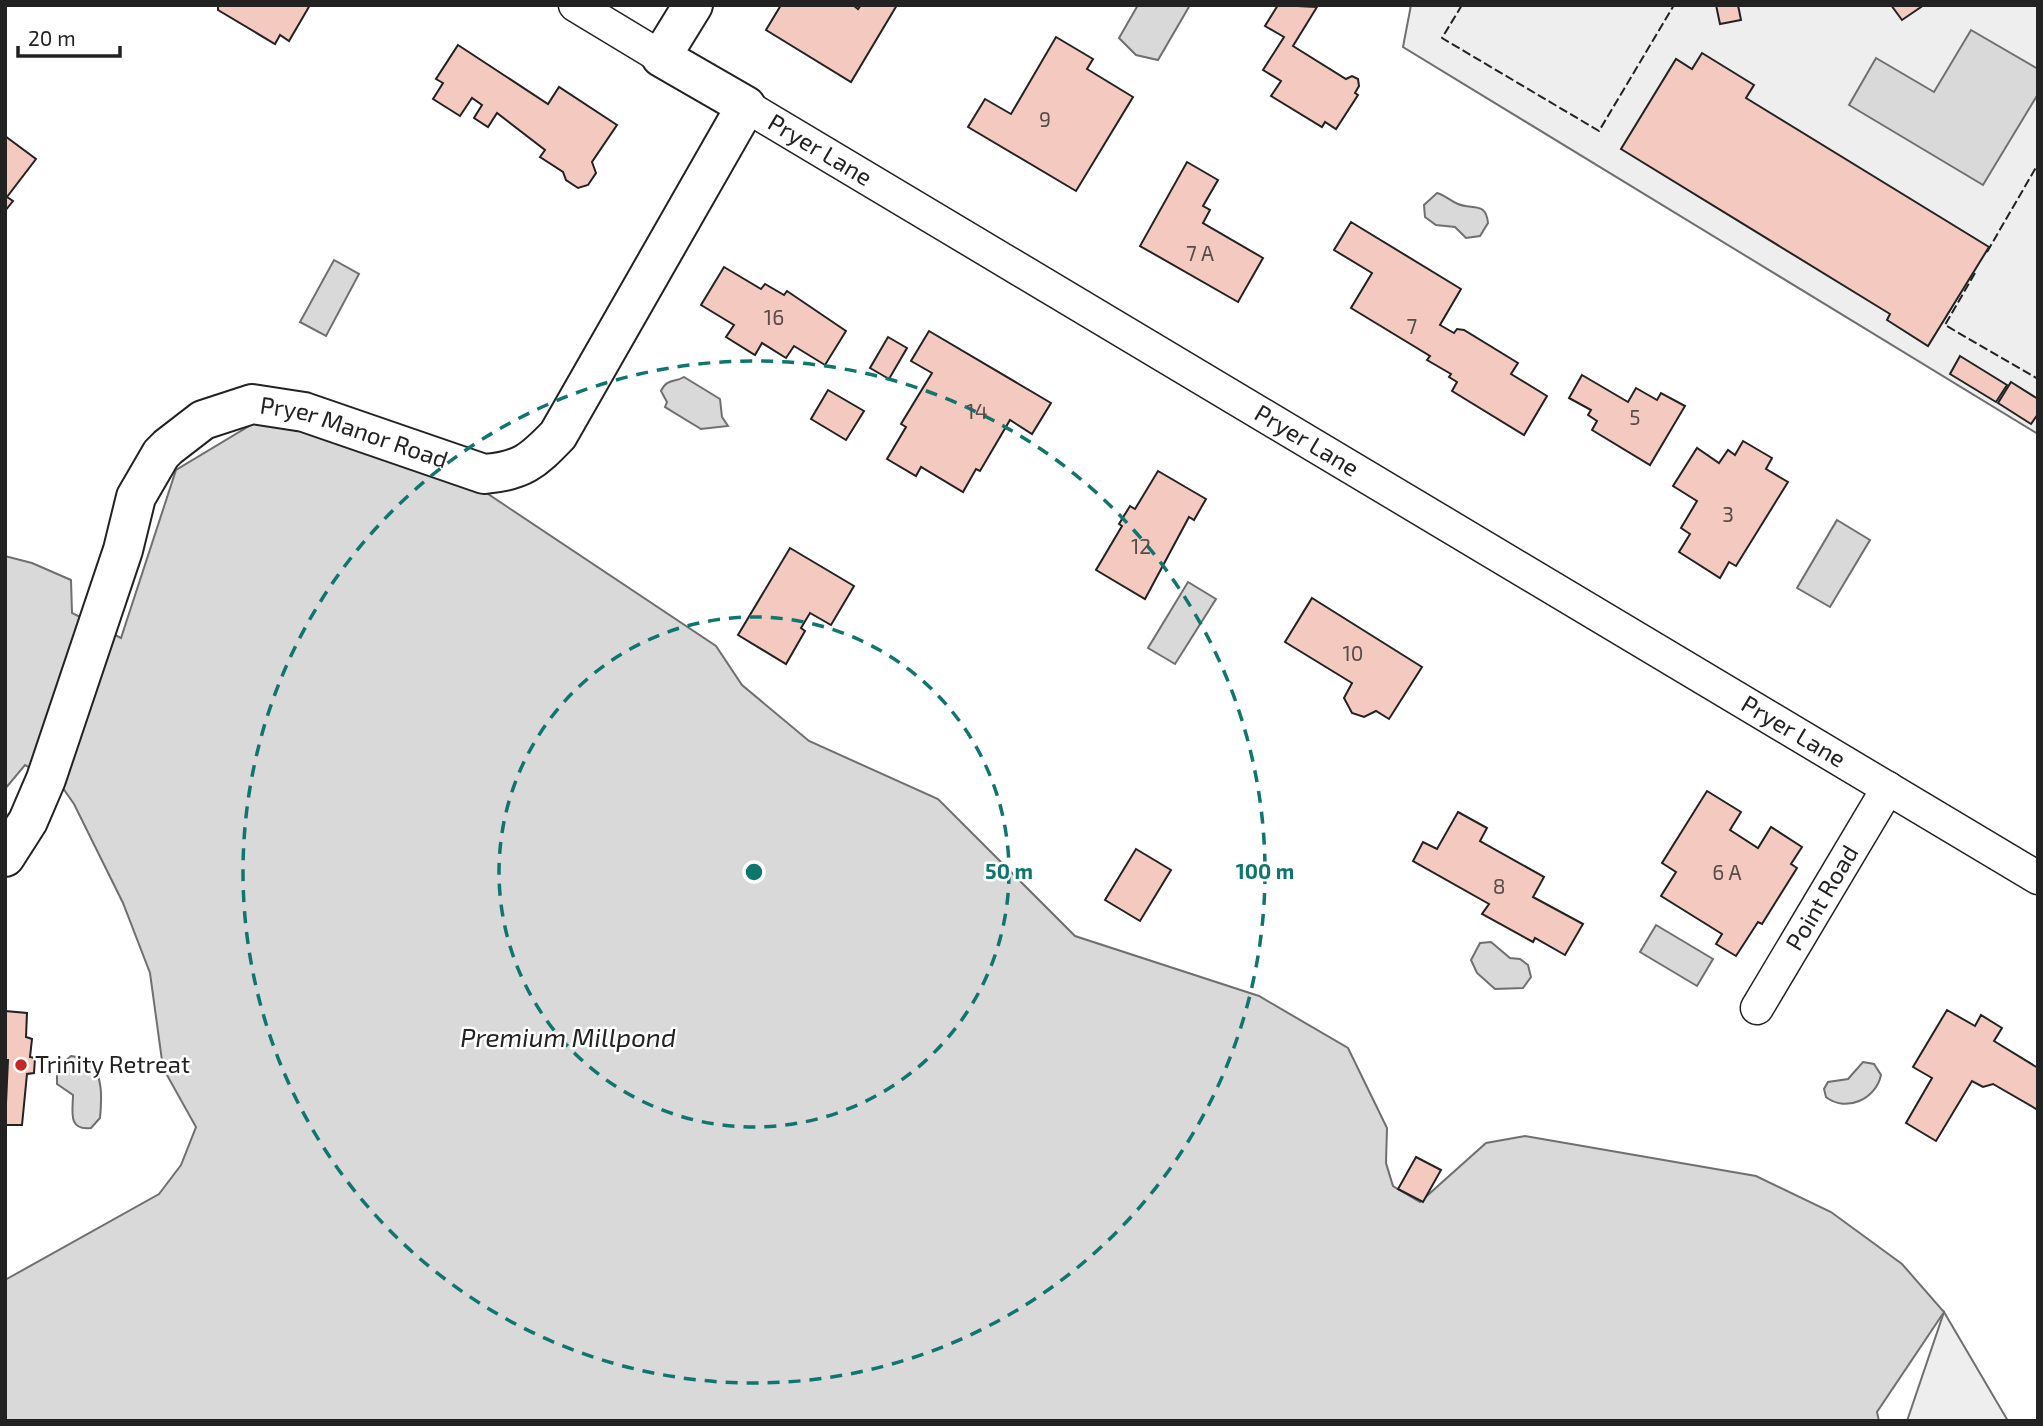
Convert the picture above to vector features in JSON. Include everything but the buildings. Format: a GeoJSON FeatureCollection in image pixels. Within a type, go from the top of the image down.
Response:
{"type":"FeatureCollection","features":[{"type":"Feature","properties":{"kind":"street","name":"Pryer Lane"},"geometry":{"type":"LineString","coordinates":[[575,5],[2038,878]]}},
{"type":"Feature","properties":{"kind":"street"},"geometry":{"type":"LineString","coordinates":[[661,57],[693,5]]}},
{"type":"Feature","properties":{"kind":"street","name":"Pryer Manor Road"},"geometry":{"type":"LineString","coordinates":[[5,857],[27,821],[46,779],[136,497],[161,454],[203,420],[252,404],[304,412],[484,474],[512,472],[536,458],[558,435],[746,106]]}},
{"type":"Feature","properties":{"kind":"street","name":"Point Road"},"geometry":{"type":"LineString","coordinates":[[1757,1008],[1888,788]]}},
{"type":"Feature","properties":{"kind":"shaded area"},"geometry":{"type":"Polygon","coordinates":[[[1411,5],[2038,5],[2038,434],[1403,47],[1411,5]]]}},
{"type":"Feature","properties":{"kind":"shaded area"},"geometry":{"type":"Polygon","coordinates":[[[1944,1312],[2008,1421],[1907,1421],[1944,1312]]]}},
{"type":"Feature","properties":{"kind":"water"},"geometry":{"type":"Polygon","coordinates":[[[1138,5],[1190,5],[1158,60],[1136,55],[1119,38],[1138,5]]]}},
{"type":"Feature","properties":{"kind":"water"},"geometry":{"type":"Polygon","coordinates":[[[1971,30],[2038,69],[2038,94],[1983,185],[1849,105],[1876,58],[1934,92],[1971,30]]]}},
{"type":"Feature","properties":{"kind":"water"},"geometry":{"type":"Polygon","coordinates":[[[1437,193],[1458,204],[1484,212],[1488,223],[1480,236],[1466,238],[1455,227],[1436,225],[1425,217],[1424,205],[1437,193]]]}},
{"type":"Feature","properties":{"kind":"water"},"geometry":{"type":"Polygon","coordinates":[[[334,260],[359,274],[326,336],[300,322],[334,260]]]}},
{"type":"Feature","properties":{"kind":"water"},"geometry":{"type":"Polygon","coordinates":[[[684,377],[720,399],[722,417],[728,426],[701,429],[665,407],[667,402],[661,391],[663,387],[668,382],[684,377]]]}},
{"type":"Feature","properties":{"kind":"water","name":"Premium Millpond"},"geometry":{"type":"Polygon","coordinates":[[[264,417],[482,490],[716,646],[742,685],[809,741],[938,799],[1075,936],[1259,996],[1348,1048],[1387,1128],[1386,1163],[1393,1186],[1420,1202],[1486,1143],[1525,1136],[1756,1176],[1831,1212],[1902,1264],[1944,1312],[1877,1412],[1879,1421],[5,1421],[5,1280],[159,1194],[181,1165],[196,1127],[163,1068],[150,973],[123,903],[74,804],[60,784],[25,765],[5,789],[5,556],[32,563],[71,580],[72,613],[121,638],[176,470],[264,417]]]}},
{"type":"Feature","properties":{"kind":"water"},"geometry":{"type":"Polygon","coordinates":[[[1837,520],[1870,540],[1830,607],[1797,588],[1837,520]]]}},
{"type":"Feature","properties":{"kind":"water"},"geometry":{"type":"Polygon","coordinates":[[[1188,582],[1216,599],[1175,664],[1148,648],[1188,582]]]}},
{"type":"Feature","properties":{"kind":"water"},"geometry":{"type":"Polygon","coordinates":[[[1656,925],[1713,959],[1697,986],[1640,952],[1656,925]]]}},
{"type":"Feature","properties":{"kind":"water"},"geometry":{"type":"Polygon","coordinates":[[[1491,942],[1510,958],[1520,959],[1528,965],[1531,977],[1523,988],[1495,989],[1477,973],[1471,960],[1480,943],[1491,942]]]}},
{"type":"Feature","properties":{"kind":"water"},"geometry":{"type":"Polygon","coordinates":[[[71,1056],[89,1059],[97,1072],[101,1095],[100,1118],[91,1128],[83,1128],[75,1123],[72,1113],[73,1095],[57,1084],[57,1068],[71,1056]]]}},
{"type":"Feature","properties":{"kind":"water"},"geometry":{"type":"Polygon","coordinates":[[[1863,1062],[1874,1064],[1881,1075],[1867,1097],[1842,1104],[1826,1097],[1824,1089],[1828,1082],[1848,1079],[1863,1062]]]}},
{"type":"Feature","properties":{"kind":"fence"},"geometry":{"type":"LineString","coordinates":[[1462,5],[1442,38],[1599,131],[1674,5]]}},
{"type":"Feature","properties":{"kind":"fence"},"geometry":{"type":"LineString","coordinates":[[1987,252],[2038,164]]}},
{"type":"Feature","properties":{"kind":"fence"},"geometry":{"type":"LineString","coordinates":[[1975,273],[1945,325],[2038,379]]}},
{"type":"Feature","properties":{"kind":"place","name":"Trinity Retreat"},"geometry":{"type":"Point","coordinates":[21,1065]}}]}
